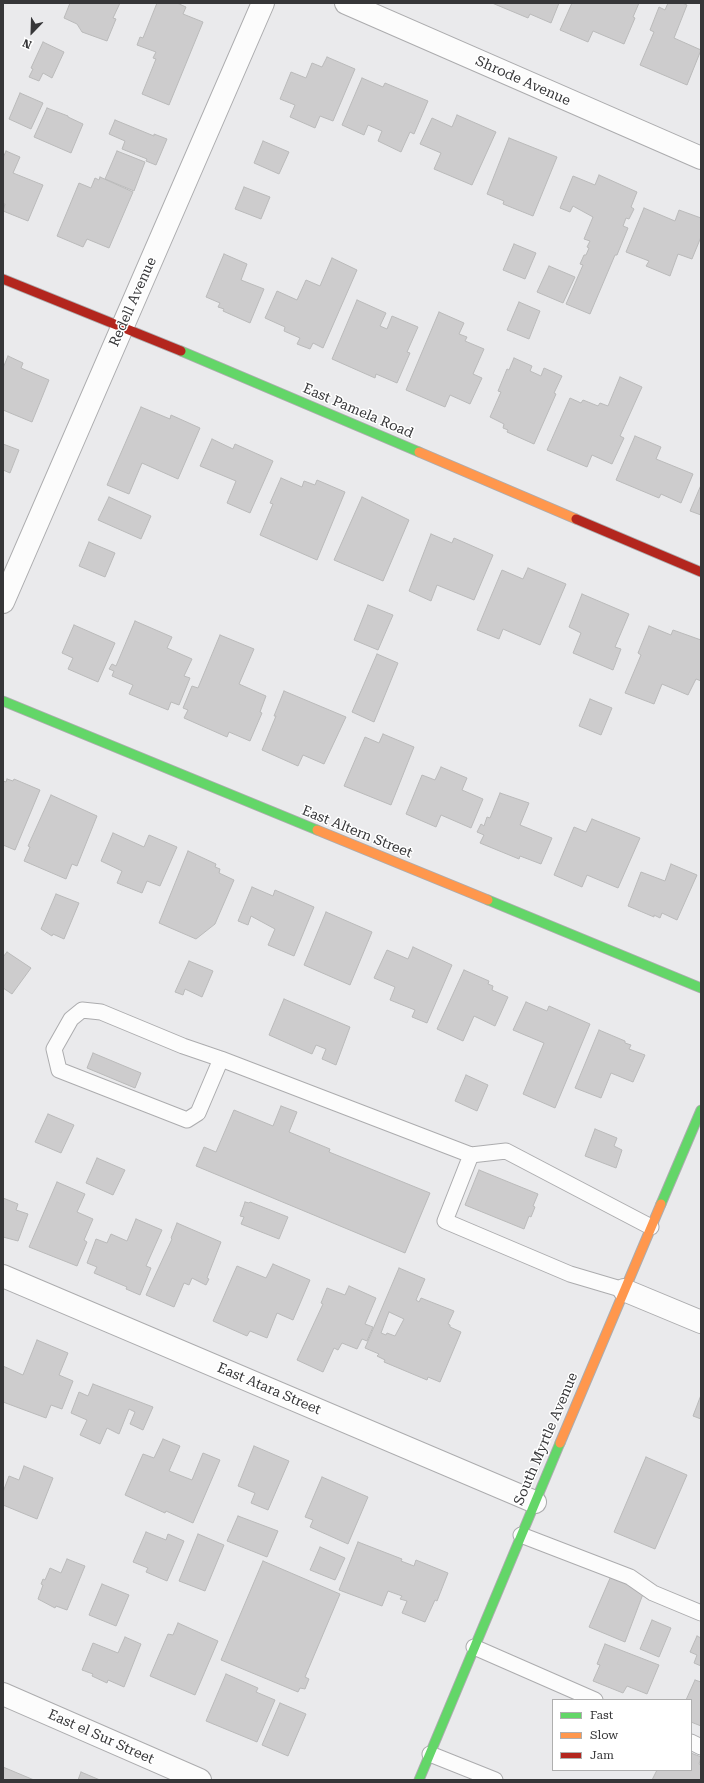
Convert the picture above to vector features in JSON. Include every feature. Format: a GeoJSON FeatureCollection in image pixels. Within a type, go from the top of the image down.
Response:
{"type":"FeatureCollection","features":[{"type":"Feature","properties":{"kind":"street","name":"Redell Avenue"},"geometry":{"type":"LineString","coordinates":[[3,602],[263,3]]}},
{"type":"Feature","properties":{"kind":"street","name":"Shrode Avenue"},"geometry":{"type":"LineString","coordinates":[[346,3],[701,158]]}},
{"type":"Feature","properties":{"kind":"street","name":"East Pamela Road"},"geometry":{"type":"LineString","coordinates":[[3,279],[122,326],[701,572]]}},
{"type":"Feature","properties":{"kind":"street","name":"East Altern Street"},"geometry":{"type":"LineString","coordinates":[[3,701],[701,988]]}},
{"type":"Feature","properties":{"kind":"street","name":"South Myrtle Avenue"},"geometry":{"type":"LineString","coordinates":[[419,1780],[701,1110]]}},
{"type":"Feature","properties":{"kind":"street","name":"East Atara Street"},"geometry":{"type":"LineString","coordinates":[[3,1276],[535,1502]]}},
{"type":"Feature","properties":{"kind":"street"},"geometry":{"type":"LineString","coordinates":[[624,1290],[701,1322]]}},
{"type":"Feature","properties":{"kind":"street","name":"East el Sur Street"},"geometry":{"type":"LineString","coordinates":[[3,1694],[200,1780]]}},
{"type":"Feature","properties":{"kind":"lane"},"geometry":{"type":"LineString","coordinates":[[221,1060],[198,1113],[187,1120],[59,1070],[54,1049],[71,1019],[82,1010],[101,1012],[221,1060],[471,1155],[506,1151],[651,1227]]}},
{"type":"Feature","properties":{"kind":"lane"},"geometry":{"type":"LineString","coordinates":[[471,1155],[445,1221],[570,1274],[624,1290]]}},
{"type":"Feature","properties":{"kind":"lane"},"geometry":{"type":"LineString","coordinates":[[521,1535],[630,1577],[653,1593],[701,1614]]}},
{"type":"Feature","properties":{"kind":"lane"},"geometry":{"type":"LineString","coordinates":[[474,1647],[593,1699]]}},
{"type":"Feature","properties":{"kind":"lane"},"geometry":{"type":"LineString","coordinates":[[692,1742],[701,1747]]}},
{"type":"Feature","properties":{"kind":"lane"},"geometry":{"type":"LineString","coordinates":[[430,1754],[495,1780]]}},
{"type":"Feature","properties":{"kind":"building"},"geometry":{"type":"Polygon","coordinates":[[[70,3],[120,3],[113,18],[116,19],[107,41],[82,32],[77,24],[64,18],[70,3]]]}},
{"type":"Feature","properties":{"kind":"building"},"geometry":{"type":"Polygon","coordinates":[[[157,3],[177,3],[186,7],[183,14],[203,22],[169,105],[142,94],[156,59],[153,58],[156,52],[137,45],[140,37],[143,38],[157,3]]]}},
{"type":"Feature","properties":{"kind":"building"},"geometry":{"type":"Polygon","coordinates":[[[492,3],[559,3],[551,23],[530,14],[528,18],[492,3]]]}},
{"type":"Feature","properties":{"kind":"building"},"geometry":{"type":"Polygon","coordinates":[[[572,3],[639,3],[633,17],[635,18],[624,44],[593,31],[588,42],[560,30],[572,3]]]}},
{"type":"Feature","properties":{"kind":"building"},"geometry":{"type":"Polygon","coordinates":[[[668,3],[682,3],[687,5],[674,38],[701,50],[687,85],[640,65],[654,32],[650,30],[659,7],[665,10],[668,3]]]}},
{"type":"Feature","properties":{"kind":"building"},"geometry":{"type":"Polygon","coordinates":[[[43,42],[64,52],[52,78],[43,73],[39,81],[29,77],[33,69],[31,68],[43,42]]]}},
{"type":"Feature","properties":{"kind":"building"},"geometry":{"type":"Polygon","coordinates":[[[327,57],[355,69],[333,121],[320,116],[315,128],[290,117],[295,105],[280,99],[291,72],[306,78],[312,63],[322,67],[327,57]]]}},
{"type":"Feature","properties":{"kind":"building"},"geometry":{"type":"Polygon","coordinates":[[[362,78],[383,87],[385,83],[428,101],[414,134],[410,132],[401,152],[378,141],[382,131],[368,125],[364,135],[342,125],[362,78]]]}},
{"type":"Feature","properties":{"kind":"building"},"geometry":{"type":"Polygon","coordinates":[[[20,93],[43,103],[31,129],[9,119],[20,93]]]}},
{"type":"Feature","properties":{"kind":"building"},"geometry":{"type":"Polygon","coordinates":[[[47,108],[68,116],[83,124],[71,153],[34,137],[47,108]]]}},
{"type":"Feature","properties":{"kind":"building"},"geometry":{"type":"Polygon","coordinates":[[[457,115],[496,132],[472,185],[434,169],[441,153],[420,144],[432,118],[452,127],[457,115]]]}},
{"type":"Feature","properties":{"kind":"building"},"geometry":{"type":"Polygon","coordinates":[[[115,120],[154,136],[154,134],[167,139],[156,165],[146,161],[147,159],[122,149],[125,141],[109,134],[115,120]]]}},
{"type":"Feature","properties":{"kind":"building"},"geometry":{"type":"Polygon","coordinates":[[[509,138],[557,157],[533,216],[503,204],[504,201],[487,194],[509,138]]]}},
{"type":"Feature","properties":{"kind":"building"},"geometry":{"type":"Polygon","coordinates":[[[263,141],[289,152],[279,174],[254,163],[263,141]]]}},
{"type":"Feature","properties":{"kind":"building"},"geometry":{"type":"Polygon","coordinates":[[[6,151],[20,157],[13,173],[43,185],[28,221],[3,211],[5,204],[3,204],[3,158],[6,151]]]}},
{"type":"Feature","properties":{"kind":"building"},"geometry":{"type":"Polygon","coordinates":[[[117,151],[145,162],[134,191],[105,179],[117,151]]]}},
{"type":"Feature","properties":{"kind":"building"},"geometry":{"type":"Polygon","coordinates":[[[599,175],[637,192],[631,207],[634,209],[629,219],[626,218],[623,226],[628,228],[590,314],[566,304],[583,265],[580,264],[589,248],[587,247],[590,241],[584,239],[593,217],[573,206],[570,212],[560,208],[573,176],[595,185],[599,175]]]}},
{"type":"Feature","properties":{"kind":"building"},"geometry":{"type":"Polygon","coordinates":[[[100,177],[133,192],[109,248],[87,239],[83,247],[57,236],[79,183],[91,188],[95,178],[99,180],[100,177]]]}},
{"type":"Feature","properties":{"kind":"building"},"geometry":{"type":"Polygon","coordinates":[[[244,187],[270,197],[261,219],[235,209],[244,187]]]}},
{"type":"Feature","properties":{"kind":"building"},"geometry":{"type":"Polygon","coordinates":[[[644,208],[675,221],[679,210],[701,218],[701,237],[692,259],[678,254],[670,276],[646,266],[649,261],[626,252],[644,208]]]}},
{"type":"Feature","properties":{"kind":"building"},"geometry":{"type":"Polygon","coordinates":[[[514,244],[536,253],[525,279],[503,270],[514,244]]]}},
{"type":"Feature","properties":{"kind":"building"},"geometry":{"type":"Polygon","coordinates":[[[224,254],[247,264],[241,280],[264,289],[250,323],[223,311],[224,309],[218,307],[220,303],[206,297],[224,254]]]}},
{"type":"Feature","properties":{"kind":"building"},"geometry":{"type":"Polygon","coordinates":[[[332,258],[357,270],[323,348],[313,343],[310,349],[297,344],[300,338],[284,331],[285,327],[265,318],[277,291],[297,300],[306,280],[320,286],[332,258]]]}},
{"type":"Feature","properties":{"kind":"building"},"geometry":{"type":"Polygon","coordinates":[[[549,266],[575,277],[563,303],[537,292],[549,266]]]}},
{"type":"Feature","properties":{"kind":"building"},"geometry":{"type":"Polygon","coordinates":[[[357,300],[386,313],[380,326],[387,329],[392,316],[418,327],[407,352],[410,353],[397,383],[376,374],[375,378],[332,359],[357,300]]]}},
{"type":"Feature","properties":{"kind":"building"},"geometry":{"type":"Polygon","coordinates":[[[519,302],[540,311],[529,339],[507,330],[519,302]]]}},
{"type":"Feature","properties":{"kind":"building"},"geometry":{"type":"Polygon","coordinates":[[[439,312],[464,323],[459,334],[467,337],[465,341],[484,349],[473,374],[482,378],[470,404],[450,395],[445,407],[406,390],[439,312]]]}},
{"type":"Feature","properties":{"kind":"building"},"geometry":{"type":"Polygon","coordinates":[[[8,356],[23,363],[21,368],[49,380],[32,422],[3,410],[3,368],[8,356]]]}},
{"type":"Feature","properties":{"kind":"building"},"geometry":{"type":"Polygon","coordinates":[[[514,358],[532,366],[530,371],[541,376],[544,368],[562,376],[554,393],[556,394],[534,444],[507,432],[508,430],[503,428],[504,424],[490,417],[501,392],[498,391],[507,369],[509,370],[514,358]]]}},
{"type":"Feature","properties":{"kind":"building"},"geometry":{"type":"Polygon","coordinates":[[[620,377],[642,387],[620,436],[624,438],[612,464],[592,455],[587,467],[547,450],[570,398],[581,403],[583,400],[598,406],[600,403],[608,406],[620,377]]]}},
{"type":"Feature","properties":{"kind":"building"},"geometry":{"type":"Polygon","coordinates":[[[141,407],[170,419],[171,415],[200,428],[178,479],[142,463],[129,494],[107,485],[141,407]]]}},
{"type":"Feature","properties":{"kind":"building"},"geometry":{"type":"Polygon","coordinates":[[[635,436],[661,447],[656,459],[693,474],[681,503],[661,494],[659,498],[616,480],[635,436]]]}},
{"type":"Feature","properties":{"kind":"building"},"geometry":{"type":"Polygon","coordinates":[[[212,439],[233,449],[235,444],[273,461],[250,513],[227,503],[236,481],[200,466],[212,439]]]}},
{"type":"Feature","properties":{"kind":"building"},"geometry":{"type":"Polygon","coordinates":[[[3,444],[19,450],[10,473],[3,470],[3,444]]]}},
{"type":"Feature","properties":{"kind":"building"},"geometry":{"type":"Polygon","coordinates":[[[281,478],[302,487],[304,481],[315,485],[317,480],[345,492],[317,560],[260,535],[273,504],[270,503],[281,478]]]}},
{"type":"Feature","properties":{"kind":"building"},"geometry":{"type":"Polygon","coordinates":[[[701,485],[701,515],[690,511],[701,485]]]}},
{"type":"Feature","properties":{"kind":"building"},"geometry":{"type":"Polygon","coordinates":[[[109,497],[151,516],[141,539],[98,520],[109,497]]]}},
{"type":"Feature","properties":{"kind":"building"},"geometry":{"type":"Polygon","coordinates":[[[362,497],[409,520],[383,581],[334,560],[362,497]]]}},
{"type":"Feature","properties":{"kind":"building"},"geometry":{"type":"Polygon","coordinates":[[[431,534],[452,543],[454,538],[493,555],[474,600],[437,585],[431,601],[409,591],[431,534]]]}},
{"type":"Feature","properties":{"kind":"building"},"geometry":{"type":"Polygon","coordinates":[[[89,542],[115,553],[105,577],[79,566],[89,542]]]}},
{"type":"Feature","properties":{"kind":"building"},"geometry":{"type":"Polygon","coordinates":[[[528,568],[566,584],[540,645],[503,629],[499,639],[477,630],[502,570],[523,579],[528,568]]]}},
{"type":"Feature","properties":{"kind":"building"},"geometry":{"type":"Polygon","coordinates":[[[582,594],[629,614],[615,647],[621,649],[613,670],[573,653],[581,633],[569,627],[582,594]]]}},
{"type":"Feature","properties":{"kind":"building"},"geometry":{"type":"Polygon","coordinates":[[[368,605],[393,615],[378,650],[354,640],[368,605]]]}},
{"type":"Feature","properties":{"kind":"building"},"geometry":{"type":"Polygon","coordinates":[[[135,621],[172,637],[167,648],[192,659],[184,676],[190,678],[179,705],[171,702],[168,710],[129,694],[133,685],[112,676],[114,671],[109,669],[112,664],[116,666],[135,621]]]}},
{"type":"Feature","properties":{"kind":"building"},"geometry":{"type":"Polygon","coordinates":[[[74,625],[115,643],[98,682],[68,669],[73,658],[62,653],[74,625]]]}},
{"type":"Feature","properties":{"kind":"building"},"geometry":{"type":"Polygon","coordinates":[[[649,626],[671,635],[673,630],[701,640],[701,681],[696,679],[688,695],[662,684],[654,704],[625,693],[641,655],[638,653],[649,626]]]}},
{"type":"Feature","properties":{"kind":"building"},"geometry":{"type":"Polygon","coordinates":[[[220,635],[254,649],[239,684],[266,696],[260,712],[262,713],[250,741],[229,732],[227,737],[184,718],[188,710],[183,708],[192,686],[198,688],[220,635]]]}},
{"type":"Feature","properties":{"kind":"building"},"geometry":{"type":"Polygon","coordinates":[[[377,654],[398,663],[374,722],[352,712],[377,654]]]}},
{"type":"Feature","properties":{"kind":"building"},"geometry":{"type":"Polygon","coordinates":[[[284,691],[346,717],[324,764],[303,755],[298,766],[262,750],[276,716],[274,716],[284,691]]]}},
{"type":"Feature","properties":{"kind":"building"},"geometry":{"type":"Polygon","coordinates":[[[590,699],[612,708],[601,735],[579,726],[590,699]]]}},
{"type":"Feature","properties":{"kind":"building"},"geometry":{"type":"Polygon","coordinates":[[[383,734],[414,747],[391,805],[344,786],[365,737],[379,743],[383,734]]]}},
{"type":"Feature","properties":{"kind":"building"},"geometry":{"type":"Polygon","coordinates":[[[441,767],[467,778],[462,790],[483,799],[471,828],[441,815],[436,827],[406,814],[422,775],[435,780],[441,767]]]}},
{"type":"Feature","properties":{"kind":"building"},"geometry":{"type":"Polygon","coordinates":[[[7,779],[13,781],[14,779],[40,790],[15,850],[3,845],[3,781],[6,782],[7,779]]]}},
{"type":"Feature","properties":{"kind":"building"},"geometry":{"type":"Polygon","coordinates":[[[500,793],[529,803],[520,825],[552,838],[541,864],[520,856],[519,859],[480,843],[484,835],[477,832],[481,824],[484,826],[487,817],[490,818],[500,793]]]}},
{"type":"Feature","properties":{"kind":"building"},"geometry":{"type":"Polygon","coordinates":[[[51,795],[97,816],[77,866],[72,864],[66,879],[24,861],[30,847],[28,846],[51,795]]]}},
{"type":"Feature","properties":{"kind":"building"},"geometry":{"type":"Polygon","coordinates":[[[592,819],[640,838],[618,888],[587,875],[582,887],[554,875],[574,827],[586,832],[592,819]]]}},
{"type":"Feature","properties":{"kind":"building"},"geometry":{"type":"Polygon","coordinates":[[[113,833],[144,847],[149,835],[177,847],[160,886],[147,881],[142,893],[117,883],[122,871],[101,861],[113,833]]]}},
{"type":"Feature","properties":{"kind":"building"},"geometry":{"type":"Polygon","coordinates":[[[188,851],[216,864],[215,867],[220,869],[219,873],[234,880],[215,924],[196,939],[159,923],[188,851]]]}},
{"type":"Feature","properties":{"kind":"building"},"geometry":{"type":"Polygon","coordinates":[[[671,864],[697,875],[677,920],[662,913],[660,918],[654,915],[654,917],[628,906],[641,872],[665,881],[671,864]]]}},
{"type":"Feature","properties":{"kind":"building"},"geometry":{"type":"Polygon","coordinates":[[[252,887],[273,896],[275,890],[314,907],[294,956],[268,945],[275,929],[251,916],[248,925],[238,921],[252,887]]]}},
{"type":"Feature","properties":{"kind":"building"},"geometry":{"type":"Polygon","coordinates":[[[56,894],[79,903],[64,939],[53,934],[52,936],[41,929],[56,894]]]}},
{"type":"Feature","properties":{"kind":"building"},"geometry":{"type":"Polygon","coordinates":[[[326,912],[372,932],[350,985],[304,965],[326,912]]]}},
{"type":"Feature","properties":{"kind":"building"},"geometry":{"type":"Polygon","coordinates":[[[413,947],[452,965],[427,1023],[412,1017],[415,1010],[390,1000],[395,987],[374,978],[387,950],[408,959],[413,947]]]}},
{"type":"Feature","properties":{"kind":"building"},"geometry":{"type":"Polygon","coordinates":[[[7,952],[31,968],[12,994],[3,988],[3,957],[7,952]]]}},
{"type":"Feature","properties":{"kind":"building"},"geometry":{"type":"Polygon","coordinates":[[[189,961],[213,971],[202,997],[185,989],[183,995],[175,992],[189,961]]]}},
{"type":"Feature","properties":{"kind":"building"},"geometry":{"type":"Polygon","coordinates":[[[464,970],[489,981],[488,984],[493,986],[492,990],[508,997],[495,1026],[474,1016],[463,1041],[437,1029],[464,970]]]}},
{"type":"Feature","properties":{"kind":"building"},"geometry":{"type":"Polygon","coordinates":[[[284,999],[350,1027],[336,1065],[322,1059],[326,1049],[316,1045],[312,1054],[269,1035],[284,999]]]}},
{"type":"Feature","properties":{"kind":"building"},"geometry":{"type":"Polygon","coordinates":[[[526,1002],[547,1011],[549,1006],[590,1024],[555,1108],[523,1094],[544,1043],[513,1030],[526,1002]]]}},
{"type":"Feature","properties":{"kind":"building"},"geometry":{"type":"Polygon","coordinates":[[[599,1030],[625,1041],[625,1043],[631,1045],[629,1049],[645,1055],[633,1082],[611,1073],[601,1098],[575,1088],[599,1030]]]}},
{"type":"Feature","properties":{"kind":"building"},"geometry":{"type":"Polygon","coordinates":[[[93,1053],[141,1073],[135,1088],[87,1068],[93,1053]]]}},
{"type":"Feature","properties":{"kind":"building"},"geometry":{"type":"Polygon","coordinates":[[[466,1075],[488,1085],[477,1111],[455,1101],[466,1075]]]}},
{"type":"Feature","properties":{"kind":"building"},"geometry":{"type":"Polygon","coordinates":[[[281,1106],[297,1112],[289,1132],[330,1149],[329,1152],[430,1193],[405,1253],[196,1166],[204,1147],[216,1152],[234,1110],[273,1126],[281,1106]]]}},
{"type":"Feature","properties":{"kind":"building"},"geometry":{"type":"Polygon","coordinates":[[[48,1114],[74,1125],[61,1153],[35,1142],[48,1114]]]}},
{"type":"Feature","properties":{"kind":"building"},"geometry":{"type":"Polygon","coordinates":[[[595,1129],[617,1138],[614,1146],[622,1150],[616,1168],[585,1156],[595,1129]]]}},
{"type":"Feature","properties":{"kind":"building"},"geometry":{"type":"Polygon","coordinates":[[[97,1158],[125,1170],[113,1195],[86,1183],[97,1158]]]}},
{"type":"Feature","properties":{"kind":"building"},"geometry":{"type":"Polygon","coordinates":[[[479,1170],[538,1194],[533,1206],[535,1207],[531,1217],[529,1216],[524,1229],[465,1205],[479,1170]]]}},
{"type":"Feature","properties":{"kind":"building"},"geometry":{"type":"Polygon","coordinates":[[[57,1182],[85,1194],[77,1212],[93,1219],[84,1240],[87,1242],[77,1266],[29,1247],[57,1182]]]}},
{"type":"Feature","properties":{"kind":"building"},"geometry":{"type":"Polygon","coordinates":[[[3,1198],[18,1204],[16,1210],[28,1214],[18,1241],[3,1237],[3,1198]]]}},
{"type":"Feature","properties":{"kind":"building"},"geometry":{"type":"Polygon","coordinates":[[[245,1202],[250,1202],[288,1217],[279,1239],[241,1224],[244,1217],[240,1216],[245,1202]]]}},
{"type":"Feature","properties":{"kind":"building"},"geometry":{"type":"Polygon","coordinates":[[[136,1219],[162,1230],[146,1266],[151,1268],[140,1295],[126,1289],[127,1287],[94,1273],[97,1267],[87,1263],[96,1239],[107,1243],[111,1234],[127,1241],[136,1219]]]}},
{"type":"Feature","properties":{"kind":"building"},"geometry":{"type":"Polygon","coordinates":[[[177,1223],[221,1242],[207,1278],[209,1279],[206,1285],[192,1278],[189,1285],[184,1283],[174,1307],[146,1295],[172,1239],[171,1238],[177,1223]]]}},
{"type":"Feature","properties":{"kind":"building"},"geometry":{"type":"Polygon","coordinates":[[[273,1264],[310,1280],[293,1320],[277,1313],[267,1338],[250,1331],[247,1336],[213,1321],[237,1266],[266,1278],[273,1264]]]}},
{"type":"Feature","properties":{"kind":"building"},"geometry":{"type":"Polygon","coordinates":[[[399,1268],[425,1279],[416,1300],[419,1302],[421,1298],[454,1311],[448,1324],[450,1327],[461,1332],[440,1382],[428,1377],[427,1380],[384,1362],[385,1360],[377,1356],[379,1354],[365,1348],[399,1268]],[[389,1312],[381,1333],[386,1335],[387,1333],[395,1336],[404,1319],[389,1312]]]}},
{"type":"Feature","properties":{"kind":"building"},"geometry":{"type":"Polygon","coordinates":[[[349,1286],[376,1298],[365,1324],[373,1327],[367,1341],[362,1339],[357,1349],[342,1343],[338,1350],[334,1348],[323,1372],[297,1360],[323,1304],[321,1303],[327,1288],[345,1295],[349,1286]]]}},
{"type":"Feature","properties":{"kind":"building"},"geometry":{"type":"Polygon","coordinates":[[[37,1340],[68,1353],[59,1375],[73,1381],[62,1409],[51,1405],[46,1418],[3,1402],[3,1366],[23,1375],[37,1340]]]}},
{"type":"Feature","properties":{"kind":"building"},"geometry":{"type":"Polygon","coordinates":[[[93,1384],[153,1407],[143,1430],[130,1424],[135,1412],[129,1409],[119,1434],[107,1428],[100,1444],[80,1435],[87,1420],[71,1413],[79,1392],[88,1396],[93,1384]]]}},
{"type":"Feature","properties":{"kind":"building"},"geometry":{"type":"Polygon","coordinates":[[[701,1395],[701,1419],[693,1416],[701,1395]]]}},
{"type":"Feature","properties":{"kind":"building"},"geometry":{"type":"Polygon","coordinates":[[[163,1439],[180,1446],[169,1471],[192,1480],[203,1453],[220,1460],[193,1523],[166,1511],[165,1513],[125,1495],[143,1454],[154,1458],[163,1439]]]}},
{"type":"Feature","properties":{"kind":"building"},"geometry":{"type":"Polygon","coordinates":[[[254,1446],[289,1461],[268,1510],[251,1503],[255,1493],[238,1486],[254,1446]]]}},
{"type":"Feature","properties":{"kind":"building"},"geometry":{"type":"Polygon","coordinates":[[[646,1457],[687,1475],[655,1549],[614,1532],[646,1457]]]}},
{"type":"Feature","properties":{"kind":"building"},"geometry":{"type":"Polygon","coordinates":[[[24,1466],[53,1478],[37,1519],[3,1505],[3,1492],[9,1476],[19,1480],[24,1466]]]}},
{"type":"Feature","properties":{"kind":"building"},"geometry":{"type":"Polygon","coordinates":[[[322,1477],[368,1497],[348,1544],[310,1527],[313,1520],[305,1517],[322,1477]]]}},
{"type":"Feature","properties":{"kind":"building"},"geometry":{"type":"Polygon","coordinates":[[[238,1516],[278,1531],[267,1557],[227,1541],[238,1516]]]}},
{"type":"Feature","properties":{"kind":"building"},"geometry":{"type":"Polygon","coordinates":[[[146,1532],[166,1540],[168,1534],[184,1541],[167,1581],[146,1572],[148,1568],[133,1562],[146,1532]]]}},
{"type":"Feature","properties":{"kind":"building"},"geometry":{"type":"Polygon","coordinates":[[[198,1534],[224,1545],[205,1591],[179,1581],[198,1534]]]}},
{"type":"Feature","properties":{"kind":"building"},"geometry":{"type":"Polygon","coordinates":[[[358,1542],[402,1559],[401,1561],[414,1566],[416,1560],[448,1573],[437,1601],[435,1600],[425,1622],[402,1613],[407,1601],[400,1599],[402,1596],[388,1591],[382,1606],[339,1590],[358,1542]]]}},
{"type":"Feature","properties":{"kind":"building"},"geometry":{"type":"Polygon","coordinates":[[[320,1547],[345,1558],[335,1580],[310,1570],[320,1547]]]}},
{"type":"Feature","properties":{"kind":"building"},"geometry":{"type":"Polygon","coordinates":[[[67,1559],[85,1566],[67,1610],[56,1606],[55,1608],[38,1599],[43,1585],[41,1584],[43,1579],[45,1580],[50,1568],[61,1573],[67,1559]]]}},
{"type":"Feature","properties":{"kind":"building"},"geometry":{"type":"Polygon","coordinates":[[[263,1561],[340,1594],[305,1677],[309,1679],[305,1689],[300,1688],[298,1692],[221,1660],[263,1561]]]}},
{"type":"Feature","properties":{"kind":"building"},"geometry":{"type":"Polygon","coordinates":[[[611,1576],[640,1588],[643,1594],[625,1642],[589,1627],[611,1576]]]}},
{"type":"Feature","properties":{"kind":"building"},"geometry":{"type":"Polygon","coordinates":[[[102,1584],[129,1595],[116,1626],[89,1615],[102,1584]]]}},
{"type":"Feature","properties":{"kind":"building"},"geometry":{"type":"Polygon","coordinates":[[[652,1620],[671,1628],[659,1657],[640,1649],[652,1620]]]}},
{"type":"Feature","properties":{"kind":"building"},"geometry":{"type":"Polygon","coordinates":[[[178,1623],[218,1641],[195,1695],[150,1676],[168,1634],[173,1635],[178,1623]]]}},
{"type":"Feature","properties":{"kind":"building"},"geometry":{"type":"Polygon","coordinates":[[[697,1636],[701,1638],[701,1666],[694,1663],[697,1655],[690,1652],[697,1636]]]}},
{"type":"Feature","properties":{"kind":"building"},"geometry":{"type":"Polygon","coordinates":[[[125,1637],[141,1644],[124,1687],[108,1680],[107,1683],[92,1676],[93,1674],[82,1670],[93,1643],[118,1653],[125,1637]]]}},
{"type":"Feature","properties":{"kind":"building"},"geometry":{"type":"Polygon","coordinates":[[[605,1644],[659,1665],[647,1694],[627,1686],[623,1693],[593,1681],[600,1665],[597,1664],[605,1644]]]}},
{"type":"Feature","properties":{"kind":"building"},"geometry":{"type":"Polygon","coordinates":[[[226,1674],[258,1688],[256,1692],[275,1700],[257,1742],[206,1721],[226,1674]]]}},
{"type":"Feature","properties":{"kind":"building"},"geometry":{"type":"Polygon","coordinates":[[[695,1680],[701,1682],[701,1726],[692,1722],[692,1699],[686,1699],[695,1680]]]}},
{"type":"Feature","properties":{"kind":"building"},"geometry":{"type":"Polygon","coordinates":[[[280,1703],[306,1714],[288,1756],[262,1745],[280,1703]]]}},
{"type":"Feature","properties":{"kind":"building"},"geometry":{"type":"Polygon","coordinates":[[[692,1753],[701,1757],[699,1764],[701,1765],[701,1780],[652,1780],[656,1771],[692,1771],[692,1753]]]}},
{"type":"Feature","properties":{"kind":"building"},"geometry":{"type":"Polygon","coordinates":[[[3,1767],[34,1780],[3,1780],[3,1767]]]}},
{"type":"Feature","properties":{"kind":"building"},"geometry":{"type":"Polygon","coordinates":[[[81,1772],[100,1780],[78,1780],[81,1772]]]}},
{"type":"Feature","properties":{"kind":"traffic: fast"},"geometry":{"type":"LineString","coordinates":[[181,351],[419,452]]}},
{"type":"Feature","properties":{"kind":"traffic: fast"},"geometry":{"type":"LineString","coordinates":[[3,701],[317,830]]}},
{"type":"Feature","properties":{"kind":"traffic: fast"},"geometry":{"type":"LineString","coordinates":[[488,900],[701,988]]}},
{"type":"Feature","properties":{"kind":"traffic: fast"},"geometry":{"type":"LineString","coordinates":[[661,1204],[701,1110]]}},
{"type":"Feature","properties":{"kind":"traffic: fast"},"geometry":{"type":"LineString","coordinates":[[419,1780],[560,1443]]}},
{"type":"Feature","properties":{"kind":"traffic: slow"},"geometry":{"type":"LineString","coordinates":[[419,452],[576,519]]}},
{"type":"Feature","properties":{"kind":"traffic: slow"},"geometry":{"type":"LineString","coordinates":[[317,830],[488,900]]}},
{"type":"Feature","properties":{"kind":"traffic: slow"},"geometry":{"type":"LineString","coordinates":[[560,1443],[661,1204]]}},
{"type":"Feature","properties":{"kind":"traffic: jam"},"geometry":{"type":"LineString","coordinates":[[3,279],[181,351]]}},
{"type":"Feature","properties":{"kind":"traffic: jam"},"geometry":{"type":"LineString","coordinates":[[576,519],[701,572]]}}]}
